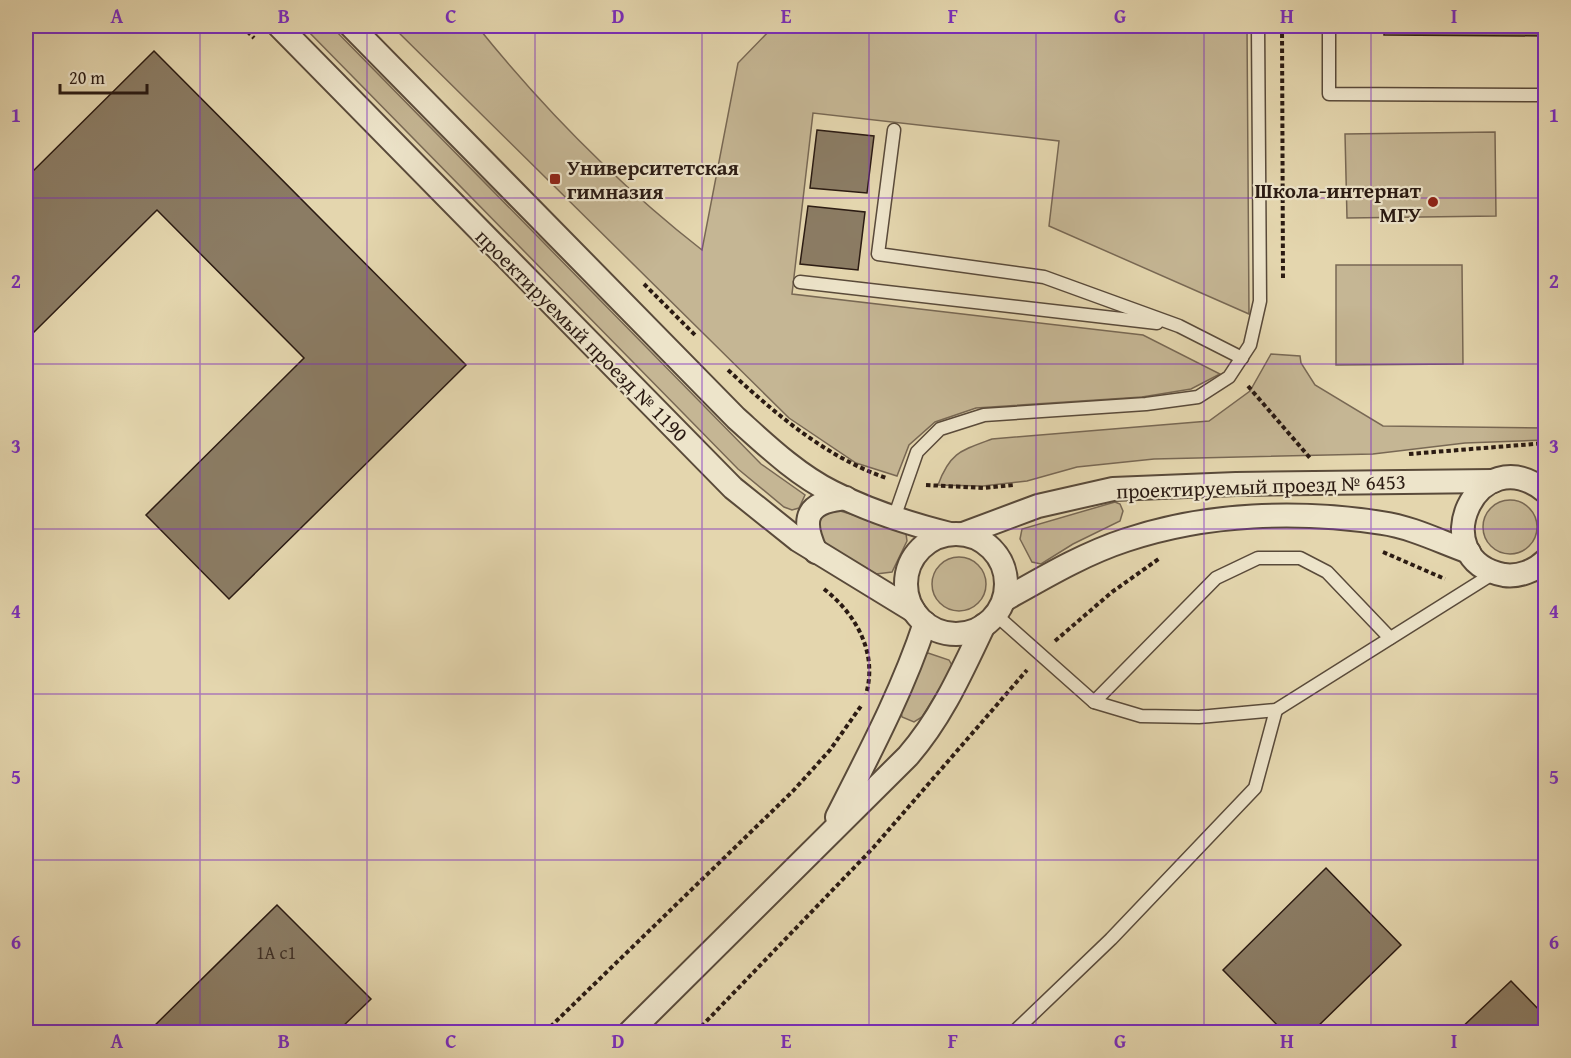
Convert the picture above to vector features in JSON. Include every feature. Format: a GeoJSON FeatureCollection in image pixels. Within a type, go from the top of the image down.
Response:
{"type":"FeatureCollection","features":[{"type":"Feature","properties":{"kind":"street","name":"проектируемый проезд № 1190"},"geometry":{"type":"LineString","coordinates":[[279,26],[734,488],[816,552],[919,617]]}},
{"type":"Feature","properties":{"kind":"street"},"geometry":{"type":"LineString","coordinates":[[351,26],[736,418],[775,453],[830,491],[846,498],[894,518],[957,534],[990,546],[1005,571],[1006,586],[994,613],[949,699],[926,736],[630,1032]]}},
{"type":"Feature","properties":{"kind":"street","name":"проектируемый проезд № 6453"},"geometry":{"type":"LineString","coordinates":[[957,534],[1038,506],[1113,489],[1236,484],[1493,481],[1508,477],[1523,479],[1542,487]]}},
{"type":"Feature","properties":{"kind":"street"},"geometry":{"type":"LineString","coordinates":[[1469,552],[1462,536],[1462,519],[1468,502],[1479,489],[1493,481]]}},
{"type":"Feature","properties":{"kind":"street"},"geometry":{"type":"LineString","coordinates":[[816,552],[808,534],[807,519],[814,506],[829,500],[846,498]]}},
{"type":"Feature","properties":{"kind":"street","name":"проектируемый проезд № 6453"},"geometry":{"type":"LineString","coordinates":[[994,613],[1067,564],[1125,540],[1187,523],[1252,517],[1325,518],[1384,523],[1469,552],[1479,564],[1494,573]]}},
{"type":"Feature","properties":{"kind":"street"},"geometry":{"type":"LineString","coordinates":[[957,534],[927,543],[911,562],[906,578],[907,595],[919,617],[938,631],[954,634],[970,632],[994,613]]}},
{"type":"Feature","properties":{"kind":"street"},"geometry":{"type":"LineString","coordinates":[[1494,573],[1510,576],[1526,573],[1545,561]]}},
{"type":"Feature","properties":{"kind":"street"},"geometry":{"type":"LineString","coordinates":[[826,837],[872,751],[916,649],[919,617]]}},
{"type":"Feature","properties":{"kind":"lane"},"geometry":{"type":"LineString","coordinates":[[894,518],[917,452],[939,429],[984,415],[1146,404],[1198,397],[1229,377],[1250,345],[1260,301],[1258,26]]}},
{"type":"Feature","properties":{"kind":"lane"},"geometry":{"type":"LineString","coordinates":[[1329,26],[1329,94],[1545,95]]}},
{"type":"Feature","properties":{"kind":"lane"},"geometry":{"type":"LineString","coordinates":[[894,130],[878,254],[1044,277],[1179,326],[1242,358]]}},
{"type":"Feature","properties":{"kind":"lane"},"geometry":{"type":"LineString","coordinates":[[800,282],[1179,326]]}},
{"type":"Feature","properties":{"kind":"lane"},"geometry":{"type":"LineString","coordinates":[[1094,702],[1216,578],[1258,558],[1300,558],[1327,572],[1390,638]]}},
{"type":"Feature","properties":{"kind":"lane"},"geometry":{"type":"LineString","coordinates":[[994,613],[1094,702],[1141,716],[1199,717],[1276,710],[1494,573]]}},
{"type":"Feature","properties":{"kind":"lane"},"geometry":{"type":"LineString","coordinates":[[1014,1032],[1111,939],[1255,788],[1276,710]]}},
{"type":"Feature","properties":{"kind":"path"},"geometry":{"type":"LineString","coordinates":[[1282,26],[1283,55]]}},
{"type":"Feature","properties":{"kind":"path"},"geometry":{"type":"LineString","coordinates":[[724,365],[784,421],[854,466],[906,482],[937,488],[1017,485]]}},
{"type":"Feature","properties":{"kind":"path"},"geometry":{"type":"LineString","coordinates":[[1248,386],[1312,460],[1302,460]]}},
{"type":"Feature","properties":{"kind":"path"},"geometry":{"type":"LineString","coordinates":[[1408,454],[1545,442]]}},
{"type":"Feature","properties":{"kind":"path"},"geometry":{"type":"LineString","coordinates":[[545,1032],[793,791],[850,723],[865,700],[871,677],[871,660],[862,638],[841,603],[823,588]]}},
{"type":"Feature","properties":{"kind":"path"},"geometry":{"type":"LineString","coordinates":[[696,1032],[873,848]]}},
{"type":"Feature","properties":{"kind":"shaded area"},"geometry":{"type":"Polygon","coordinates":[[[303,26],[331,26],[761,464],[805,495],[799,508],[792,510],[784,507],[738,469],[303,26]]]}},
{"type":"Feature","properties":{"kind":"shaded area"},"geometry":{"type":"Polygon","coordinates":[[[392,26],[477,26],[528,86],[583,144],[641,199],[702,250],[738,63],[774,26],[1247,26],[1249,314],[1049,226],[1059,141],[813,113],[792,294],[1143,335],[1220,374],[1191,389],[1142,397],[976,408],[935,422],[909,445],[897,476],[856,463],[789,418],[392,26]]]}},
{"type":"Feature","properties":{"kind":"shaded area"},"geometry":{"type":"Polygon","coordinates":[[[1495,132],[1496,216],[1347,218],[1345,134],[1495,132]]]}},
{"type":"Feature","properties":{"kind":"shaded area"},"geometry":{"type":"Polygon","coordinates":[[[1541,264],[1545,264],[1545,344],[1542,344],[1541,264]]]}},
{"type":"Feature","properties":{"kind":"shaded area"},"geometry":{"type":"Polygon","coordinates":[[[1336,265],[1462,265],[1463,364],[1336,365],[1336,265]]]}},
{"type":"Feature","properties":{"kind":"shaded area"},"geometry":{"type":"Polygon","coordinates":[[[1271,354],[1300,356],[1301,363],[1315,385],[1383,426],[1545,428],[1545,440],[1465,443],[1373,454],[1154,459],[1077,467],[1027,481],[983,486],[938,485],[952,459],[973,446],[992,439],[1209,421],[1250,391],[1271,354]]]}},
{"type":"Feature","properties":{"kind":"shaded area"},"geometry":{"type":"Polygon","coordinates":[[[1510,500],[1520,502],[1529,508],[1535,517],[1537,527],[1535,537],[1529,546],[1520,552],[1510,554],[1500,552],[1491,546],[1485,537],[1483,527],[1485,517],[1491,508],[1500,502],[1510,500]]]}},
{"type":"Feature","properties":{"kind":"shaded area"},"geometry":{"type":"Polygon","coordinates":[[[1115,502],[1120,504],[1123,511],[1120,521],[1073,544],[1041,564],[1032,562],[1020,539],[1022,529],[1115,502]]]}},
{"type":"Feature","properties":{"kind":"shaded area"},"geometry":{"type":"Polygon","coordinates":[[[837,510],[900,529],[906,534],[907,541],[892,572],[876,574],[823,543],[818,532],[819,522],[826,514],[837,510]]]}},
{"type":"Feature","properties":{"kind":"shaded area"},"geometry":{"type":"Polygon","coordinates":[[[959,557],[978,565],[986,584],[978,603],[959,611],[940,603],[932,584],[940,565],[959,557]]]}},
{"type":"Feature","properties":{"kind":"shaded area"},"geometry":{"type":"Polygon","coordinates":[[[928,653],[949,660],[953,667],[922,717],[914,722],[902,717],[901,712],[925,655],[928,653]]]}},
{"type":"Feature","properties":{"kind":"building"},"geometry":{"type":"Polygon","coordinates":[[[1384,26],[1546,26],[1546,36],[1384,35],[1384,26]]]}},
{"type":"Feature","properties":{"kind":"building"},"geometry":{"type":"Polygon","coordinates":[[[154,51],[466,365],[229,599],[146,515],[304,358],[157,210],[26,340],[26,178],[154,51]]]}},
{"type":"Feature","properties":{"kind":"building"},"geometry":{"type":"Polygon","coordinates":[[[817,130],[874,136],[867,193],[810,188],[817,130]]]}},
{"type":"Feature","properties":{"kind":"building"},"geometry":{"type":"Polygon","coordinates":[[[808,206],[865,212],[858,270],[800,264],[808,206]]]}},
{"type":"Feature","properties":{"kind":"building"},"geometry":{"type":"Polygon","coordinates":[[[1326,868],[1401,945],[1312,1032],[1284,1032],[1223,970],[1326,868]]]}},
{"type":"Feature","properties":{"kind":"building"},"geometry":{"type":"Polygon","coordinates":[[[277,905],[371,999],[337,1032],[148,1032],[277,905]]]}},
{"type":"Feature","properties":{"kind":"building"},"geometry":{"type":"Polygon","coordinates":[[[1511,981],[1546,1017],[1546,1032],[1457,1032],[1511,981]]]}},
{"type":"Feature","properties":{"kind":"place","name":"Университетская гимназия"},"geometry":{"type":"Point","coordinates":[555,179]}},
{"type":"Feature","properties":{"kind":"place","name":"Школа-интернат МГУ"},"geometry":{"type":"Point","coordinates":[1433,202]}}]}
